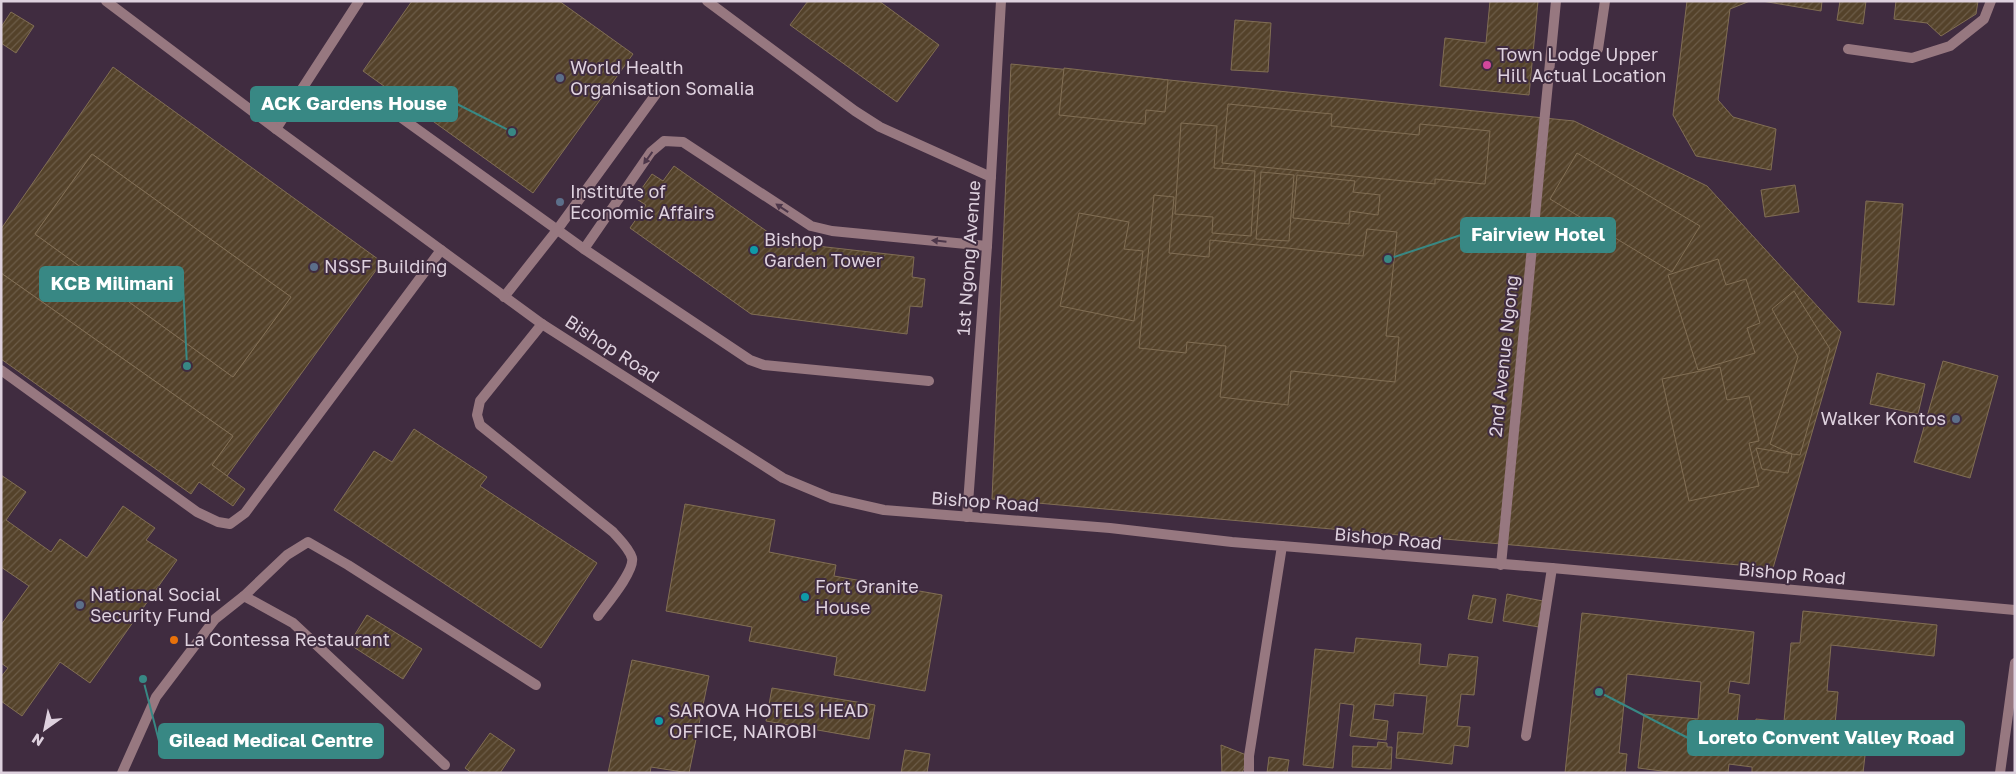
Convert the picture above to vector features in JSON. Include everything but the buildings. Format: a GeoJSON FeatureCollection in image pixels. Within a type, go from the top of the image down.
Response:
{"type":"FeatureCollection","features":[{"type":"Feature","properties":{"kind":"street","name":"Bishop Road"},"geometry":{"type":"LineString","coordinates":[[106,1],[276,129],[542,324],[783,478],[831,498],[884,510],[1110,528],[1282,546],[1552,568],[2015,610]]}},
{"type":"Feature","properties":{"kind":"street"},"geometry":{"type":"LineString","coordinates":[[276,129],[359,1]]}},
{"type":"Feature","properties":{"kind":"street"},"geometry":{"type":"LineString","coordinates":[[707,1],[855,111],[880,127],[991,177]]}},
{"type":"Feature","properties":{"kind":"street","name":"1st Ngong Avenue"},"geometry":{"type":"LineString","coordinates":[[967,516],[987,246],[1001,1]]}},
{"type":"Feature","properties":{"kind":"street","name":"2nd Avenue Ngong"},"geometry":{"type":"LineString","coordinates":[[1501,565],[1556,1]]}},
{"type":"Feature","properties":{"kind":"street"},"geometry":{"type":"LineString","coordinates":[[1598,49],[1605,1]]}},
{"type":"Feature","properties":{"kind":"street"},"geometry":{"type":"LineString","coordinates":[[1848,49],[1912,58],[1950,46],[1984,19],[1990,1]]}},
{"type":"Feature","properties":{"kind":"street"},"geometry":{"type":"LineString","coordinates":[[504,297],[558,230],[656,94]]}},
{"type":"Feature","properties":{"kind":"street"},"geometry":{"type":"LineString","coordinates":[[371,96],[584,249],[750,360],[764,365],[929,381]]}},
{"type":"Feature","properties":{"kind":"street"},"geometry":{"type":"LineString","coordinates":[[584,249],[652,152],[664,141],[684,142],[811,226],[832,231],[987,246]]}},
{"type":"Feature","properties":{"kind":"street"},"geometry":{"type":"LineString","coordinates":[[1,370],[197,512],[218,522],[230,524],[245,513],[441,250]]}},
{"type":"Feature","properties":{"kind":"street"},"geometry":{"type":"LineString","coordinates":[[542,324],[480,401],[478,415],[480,425],[613,532],[626,547],[632,560],[630,572],[598,616]]}},
{"type":"Feature","properties":{"kind":"street"},"geometry":{"type":"LineString","coordinates":[[122,773],[156,698],[215,619],[244,596],[287,555],[308,542],[348,565],[536,685]]}},
{"type":"Feature","properties":{"kind":"street"},"geometry":{"type":"LineString","coordinates":[[1250,773],[1249,756],[1282,546]]}},
{"type":"Feature","properties":{"kind":"street"},"geometry":{"type":"LineString","coordinates":[[1526,736],[1552,568]]}},
{"type":"Feature","properties":{"kind":"street"},"geometry":{"type":"LineString","coordinates":[[244,596],[293,623],[445,765]]}},
{"type":"Feature","properties":{"kind":"street"},"geometry":{"type":"LineString","coordinates":[[2000,773],[2015,664]]}},
{"type":"Feature","properties":{"kind":"place","name":"Town Lodge Upper Hill Actual Location"},"geometry":{"type":"Point","coordinates":[1487,65]}},
{"type":"Feature","properties":{"kind":"place","name":"World Health Organisation Somalia"},"geometry":{"type":"Point","coordinates":[560,78]}},
{"type":"Feature","properties":{"kind":"place","name":"ACK Gardens House"},"geometry":{"type":"Point","coordinates":[512,132]}},
{"type":"Feature","properties":{"kind":"place","name":"Institute of Economic Affairs"},"geometry":{"type":"Point","coordinates":[560,202]}},
{"type":"Feature","properties":{"kind":"place","name":"Bishop Garden Tower"},"geometry":{"type":"Point","coordinates":[754,250]}},
{"type":"Feature","properties":{"kind":"place","name":"Fairview Hotel"},"geometry":{"type":"Point","coordinates":[1388,259]}},
{"type":"Feature","properties":{"kind":"place","name":"NSSF Building"},"geometry":{"type":"Point","coordinates":[314,267]}},
{"type":"Feature","properties":{"kind":"place","name":"KCB Milimani"},"geometry":{"type":"Point","coordinates":[187,366]}},
{"type":"Feature","properties":{"kind":"place","name":"Walker Kontos"},"geometry":{"type":"Point","coordinates":[1956,419]}},
{"type":"Feature","properties":{"kind":"place","name":"Fort Granite House"},"geometry":{"type":"Point","coordinates":[805,597]}},
{"type":"Feature","properties":{"kind":"place","name":"National Social Security Fund"},"geometry":{"type":"Point","coordinates":[80,605]}},
{"type":"Feature","properties":{"kind":"place","name":"La Contessa Restaurant"},"geometry":{"type":"Point","coordinates":[174,640]}},
{"type":"Feature","properties":{"kind":"place","name":"Gilead Medical Centre"},"geometry":{"type":"Point","coordinates":[143,679]}},
{"type":"Feature","properties":{"kind":"place","name":"Loreto Convent Valley Road"},"geometry":{"type":"Point","coordinates":[1599,692]}},
{"type":"Feature","properties":{"kind":"place","name":"SAROVA HOTELS HEAD OFFICE, NAIROBI"},"geometry":{"type":"Point","coordinates":[659,721]}}]}
